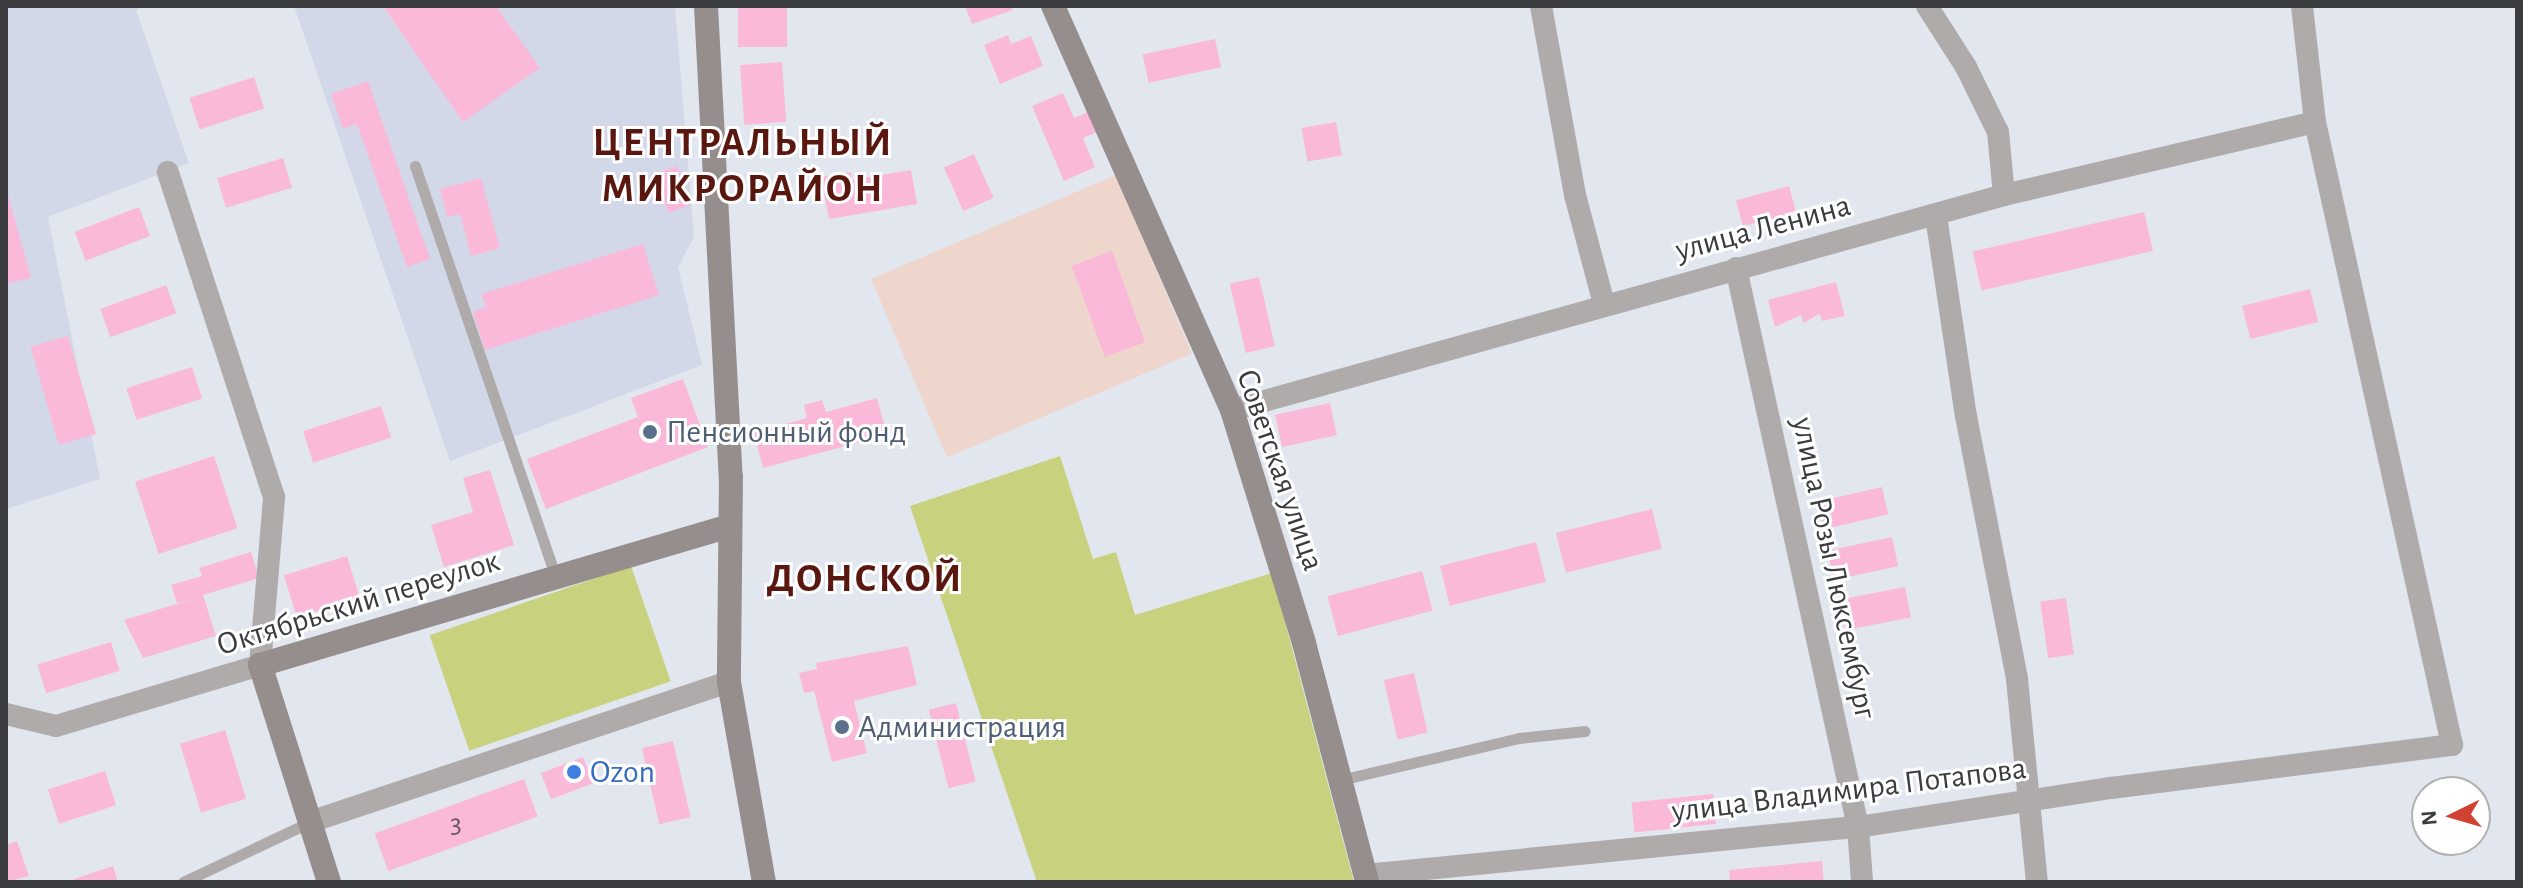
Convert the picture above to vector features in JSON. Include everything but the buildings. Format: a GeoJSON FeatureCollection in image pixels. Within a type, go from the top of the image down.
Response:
{"type":"FeatureCollection","features":[{"type":"Feature","properties":{"kind":"main road"},"geometry":{"type":"LineString","coordinates":[[706,6],[731,477],[728,526],[729,682],[764,882]]}},
{"type":"Feature","properties":{"kind":"main road","name":"Советская улица"},"geometry":{"type":"LineString","coordinates":[[1053,6],[1232,410],[1366,878]]}},
{"type":"Feature","properties":{"kind":"main road","name":"Октябрьский переулок"},"geometry":{"type":"LineString","coordinates":[[260,665],[728,526]]}},
{"type":"Feature","properties":{"kind":"main road"},"geometry":{"type":"LineString","coordinates":[[260,665],[329,882]]}},
{"type":"Feature","properties":{"kind":"street"},"geometry":{"type":"LineString","coordinates":[[1541,6],[1575,195],[1604,304]]}},
{"type":"Feature","properties":{"kind":"street"},"geometry":{"type":"LineString","coordinates":[[1927,6],[1966,67],[1998,132],[2004,195]]}},
{"type":"Feature","properties":{"kind":"street"},"geometry":{"type":"LineString","coordinates":[[2302,6],[2315,122]]}},
{"type":"Feature","properties":{"kind":"street","name":"улица Ленина"},"geometry":{"type":"LineString","coordinates":[[1232,410],[2004,195],[2315,122]]}},
{"type":"Feature","properties":{"kind":"street","name":"улица Владимира Потапова"},"geometry":{"type":"LineString","coordinates":[[1366,878],[1858,827],[2026,800],[2340,762],[2452,745],[2315,122]]}},
{"type":"Feature","properties":{"kind":"street"},"geometry":{"type":"LineString","coordinates":[[168,172],[274,497],[260,665]]}},
{"type":"Feature","properties":{"kind":"street"},"geometry":{"type":"LineString","coordinates":[[1936,216],[1966,416],[2017,679],[2029,767],[2026,800],[2037,882]]}},
{"type":"Feature","properties":{"kind":"street","name":"улица Розы Люксембург"},"geometry":{"type":"LineString","coordinates":[[1736,268],[1858,827],[1862,882]]}},
{"type":"Feature","properties":{"kind":"street","name":"Октябрьский переулок"},"geometry":{"type":"LineString","coordinates":[[6,714],[56,726],[260,665]]}},
{"type":"Feature","properties":{"kind":"street"},"geometry":{"type":"LineString","coordinates":[[310,822],[729,682]]}},
{"type":"Feature","properties":{"kind":"lane"},"geometry":{"type":"LineString","coordinates":[[415,166],[556,577]]}},
{"type":"Feature","properties":{"kind":"lane"},"geometry":{"type":"LineString","coordinates":[[1340,780],[1519,738],[1585,731]]}},
{"type":"Feature","properties":{"kind":"lane"},"geometry":{"type":"LineString","coordinates":[[183,882],[310,822]]}},
{"type":"Feature","properties":{"kind":"shaded area"},"geometry":{"type":"Polygon","coordinates":[[[6,6],[144,6],[136,10],[189,163],[48,217],[100,479],[6,509],[6,6]]]}},
{"type":"Feature","properties":{"kind":"shaded area"},"geometry":{"type":"Polygon","coordinates":[[[294,6],[675,6],[694,237],[678,267],[702,365],[450,461],[294,6]]]}},
{"type":"Feature","properties":{"kind":"shaded area"},"geometry":{"type":"Polygon","coordinates":[[[1116,175],[1192,354],[947,458],[871,279],[1116,175]]]}},
{"type":"Feature","properties":{"kind":"green space"},"geometry":{"type":"Polygon","coordinates":[[[1060,456],[1093,559],[1116,552],[1135,615],[1272,573],[1354,882],[1037,882],[910,506],[1060,456]]]}},
{"type":"Feature","properties":{"kind":"green space"},"geometry":{"type":"Polygon","coordinates":[[[631,566],[671,681],[469,751],[430,635],[631,566]]]}},
{"type":"Feature","properties":{"kind":"place","name":"Пенсионный фонд"},"geometry":{"type":"Point","coordinates":[650,432]}},
{"type":"Feature","properties":{"kind":"place","name":"Администрация"},"geometry":{"type":"Point","coordinates":[842,727]}},
{"type":"Feature","properties":{"kind":"place","name":"Ozon"},"geometry":{"type":"Point","coordinates":[574,772]}},
{"type":"Feature","properties":{"kind":"district","name":"ЦЕНТРАЛЬНЫЙ МИКРОРАЙОН"},"geometry":{"type":"Point","coordinates":[743,166]}},
{"type":"Feature","properties":{"kind":"district","name":"ДОНСКОЙ"},"geometry":{"type":"Point","coordinates":[865,579]}}]}
